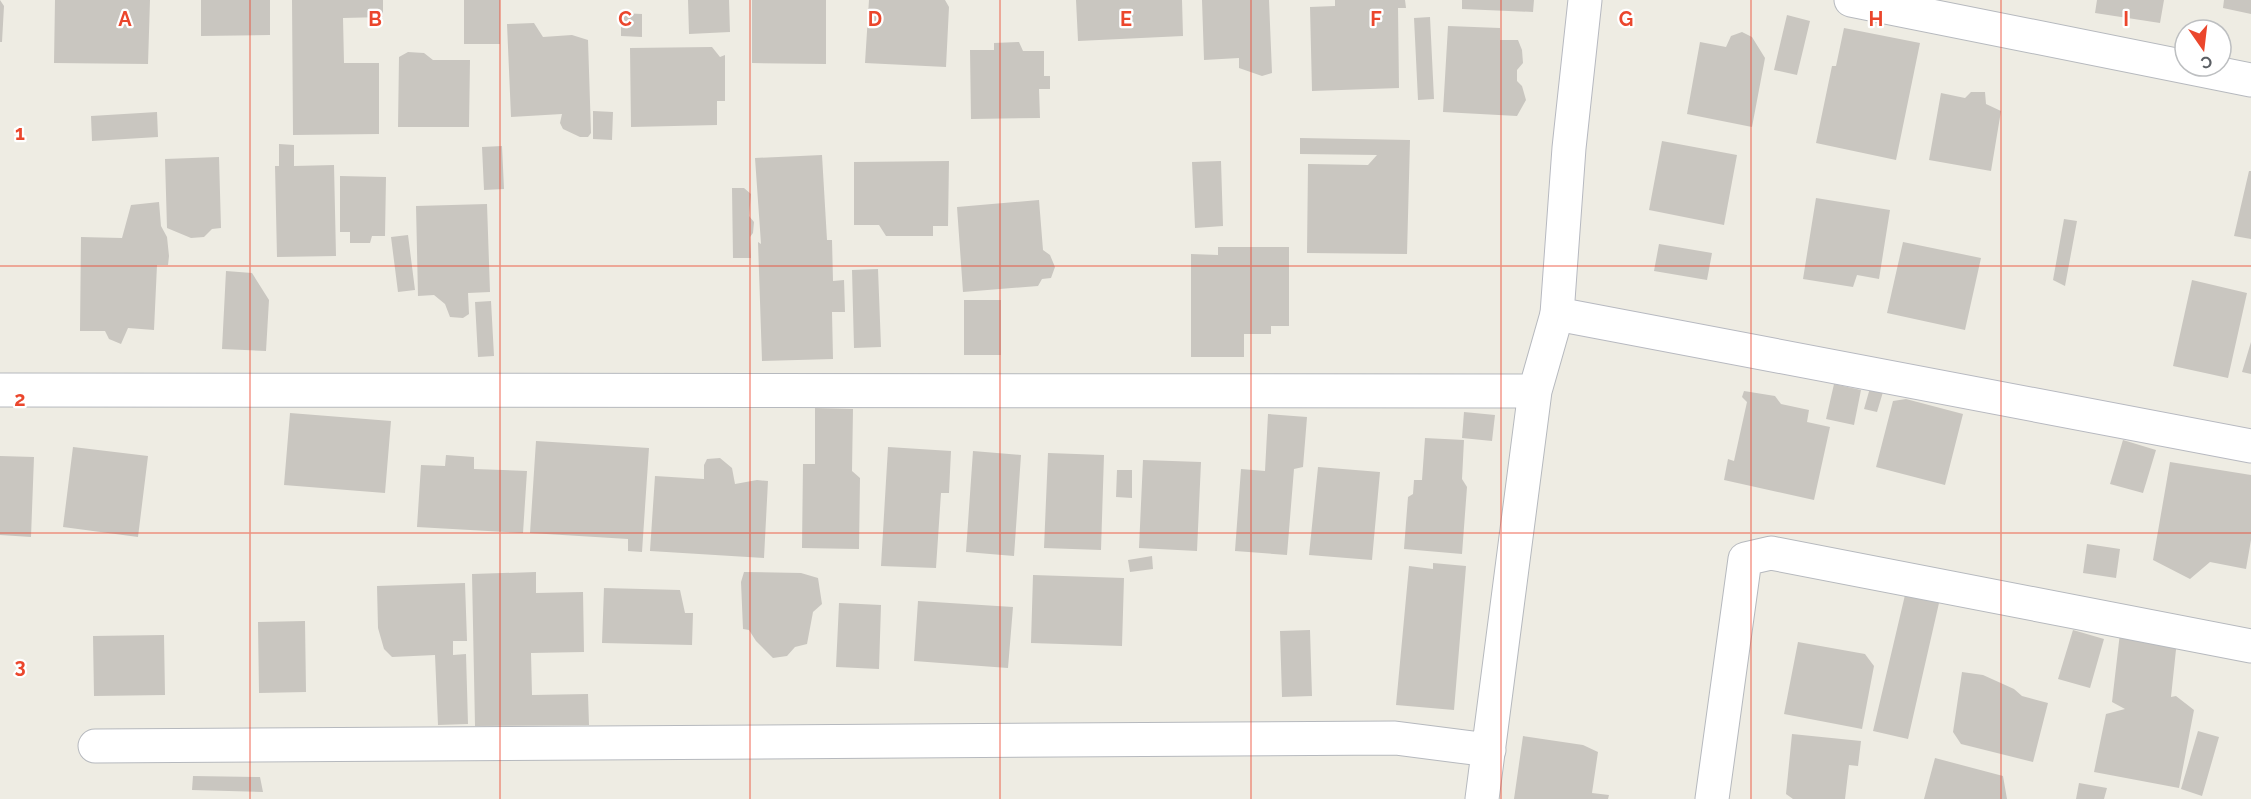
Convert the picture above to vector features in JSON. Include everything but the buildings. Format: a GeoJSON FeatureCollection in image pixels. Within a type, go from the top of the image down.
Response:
{"type":"FeatureCollection","features":[{"type":"Feature","properties":{"kind":"street"},"geometry":{"type":"LineString","coordinates":[[1482,799],[1534,391],[1557,314],[1569,148],[1585,0]]}},
{"type":"Feature","properties":{"kind":"street"},"geometry":{"type":"LineString","coordinates":[[1851,0],[2251,80]]}},
{"type":"Feature","properties":{"kind":"street"},"geometry":{"type":"LineString","coordinates":[[1557,314],[2251,446]]}},
{"type":"Feature","properties":{"kind":"street"},"geometry":{"type":"LineString","coordinates":[[0,390],[1534,391]]}},
{"type":"Feature","properties":{"kind":"street"},"geometry":{"type":"LineString","coordinates":[[1712,799],[1745,559],[1771,553],[2251,646]]}},
{"type":"Feature","properties":{"kind":"street"},"geometry":{"type":"LineString","coordinates":[[95,746],[1395,738],[1489,750]]}}]}
